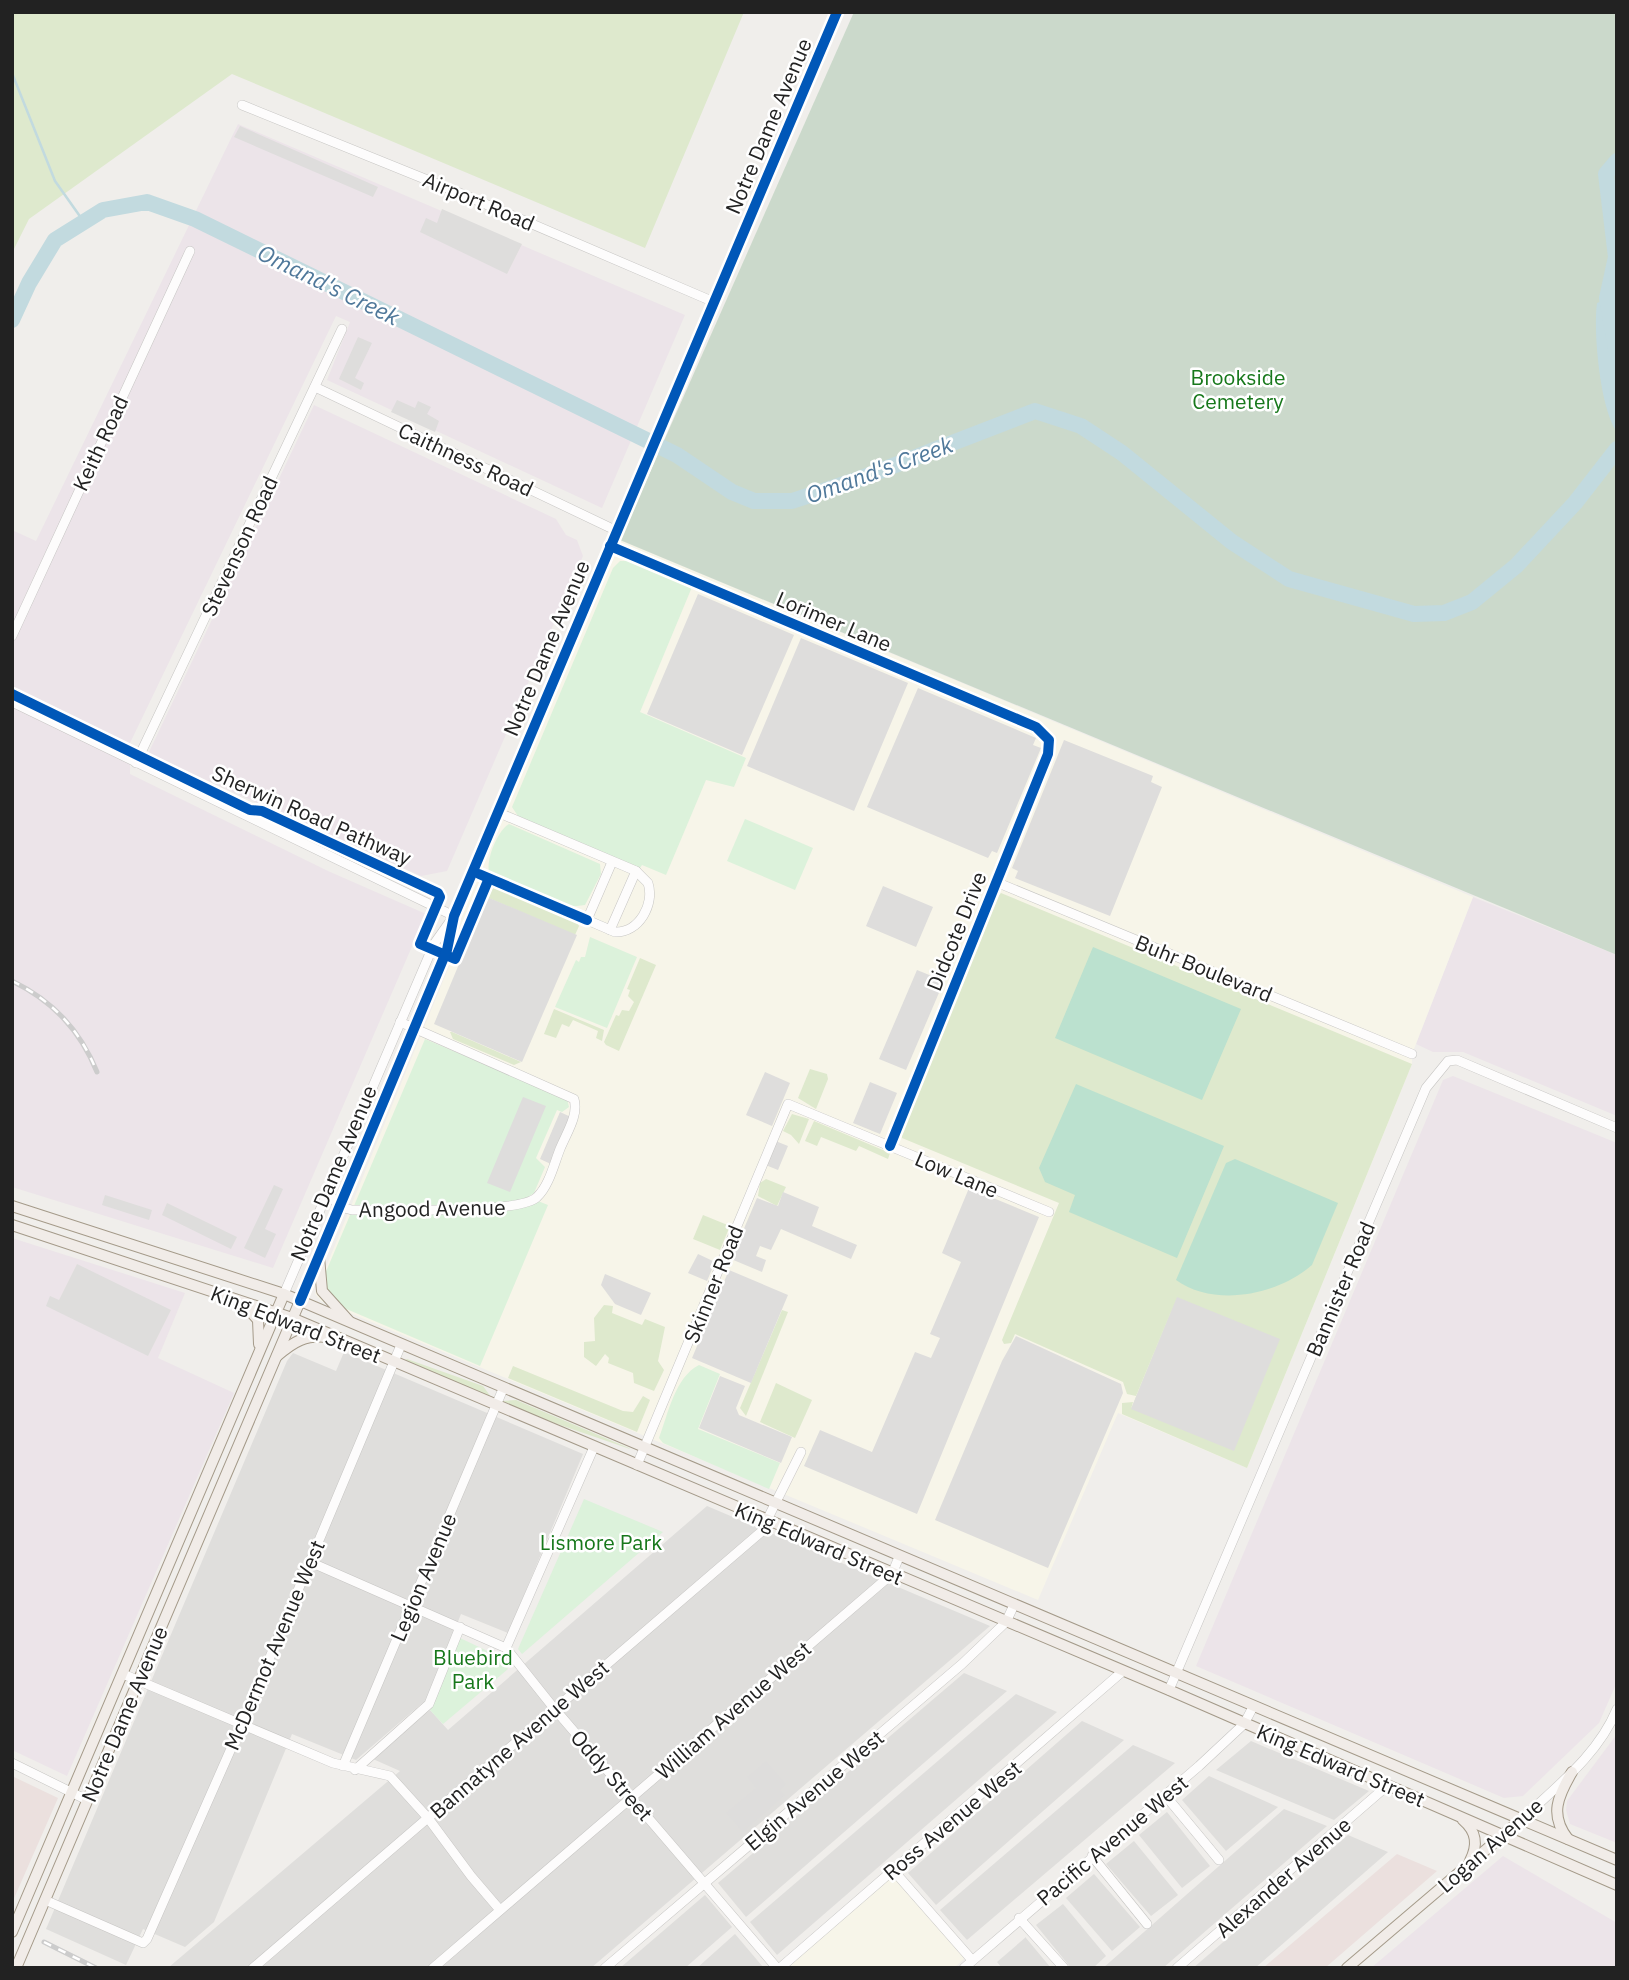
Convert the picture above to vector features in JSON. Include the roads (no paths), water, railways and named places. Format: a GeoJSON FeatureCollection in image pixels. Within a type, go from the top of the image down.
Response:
{"type":"FeatureCollection","features":[{"type":"Feature","properties":{"kind":"main road","name":"King Edward Street"},"geometry":{"type":"LineString","coordinates":[[12,1206],[284,1294],[1617,1860]]}},
{"type":"Feature","properties":{"kind":"main road","name":"King Edward Street"},"geometry":{"type":"LineString","coordinates":[[12,1225],[276,1311],[1169,1690],[1617,1885]]}},
{"type":"Feature","properties":{"kind":"main road"},"geometry":{"type":"LineString","coordinates":[[319,1257],[322,1291],[354,1325]]}},
{"type":"Feature","properties":{"kind":"main road","name":"Notre Dame Avenue"},"geometry":{"type":"LineString","coordinates":[[12,1932],[284,1294]]}},
{"type":"Feature","properties":{"kind":"main road"},"geometry":{"type":"LineString","coordinates":[[240,1300],[258,1320],[261,1334],[258,1357]]}},
{"type":"Feature","properties":{"kind":"main road","name":"Notre Dame Avenue"},"geometry":{"type":"LineString","coordinates":[[16,1968],[300,1301]]}},
{"type":"Feature","properties":{"kind":"main road"},"geometry":{"type":"LineString","coordinates":[[275,1358],[291,1344],[309,1336],[340,1339]]}},
{"type":"Feature","properties":{"kind":"main road"},"geometry":{"type":"LineString","coordinates":[[1570,1841],[1557,1822],[1556,1811],[1557,1799],[1572,1772]]}},
{"type":"Feature","properties":{"kind":"main road"},"geometry":{"type":"LineString","coordinates":[[1456,1814],[1472,1827],[1476,1836],[1474,1853],[1468,1864]]}},
{"type":"Feature","properties":{"kind":"main road","name":"Logan Avenue"},"geometry":{"type":"LineString","coordinates":[[1348,1968],[1522,1819]]}},
{"type":"Feature","properties":{"kind":"street","name":"Notre Dame Avenue"},"geometry":{"type":"LineString","coordinates":[[300,1301],[447,950],[454,916],[837,12]]}},
{"type":"Feature","properties":{"kind":"street","name":"Airport Road"},"geometry":{"type":"LineString","coordinates":[[242,105],[462,194],[714,302]]}},
{"type":"Feature","properties":{"kind":"street","name":"Keith Road"},"geometry":{"type":"LineString","coordinates":[[12,636],[190,251]]}},
{"type":"Feature","properties":{"kind":"street","name":"Stevenson Road"},"geometry":{"type":"LineString","coordinates":[[136,763],[342,329]]}},
{"type":"Feature","properties":{"kind":"street","name":"Caithness Road"},"geometry":{"type":"LineString","coordinates":[[315,387],[617,531]]}},
{"type":"Feature","properties":{"kind":"street","name":"Lorimer Lane"},"geometry":{"type":"LineString","coordinates":[[610,546],[1042,731]]}},
{"type":"Feature","properties":{"kind":"street"},"geometry":{"type":"LineString","coordinates":[[12,702],[454,916]]}},
{"type":"Feature","properties":{"kind":"street","name":"Didcote Drive"},"geometry":{"type":"LineString","coordinates":[[890,1146],[1048,754],[1049,740],[1042,731]]}},
{"type":"Feature","properties":{"kind":"street"},"geometry":{"type":"LineString","coordinates":[[473,872],[610,930],[627,932],[641,919],[649,901],[650,888],[645,878],[636,871],[498,812]]}},
{"type":"Feature","properties":{"kind":"street"},"geometry":{"type":"LineString","coordinates":[[587,920],[612,862]]}},
{"type":"Feature","properties":{"kind":"street"},"geometry":{"type":"LineString","coordinates":[[610,930],[636,871]]}},
{"type":"Feature","properties":{"kind":"street","name":"Buhr Boulevard"},"geometry":{"type":"LineString","coordinates":[[996,882],[1412,1054]]}},
{"type":"Feature","properties":{"kind":"street","name":"Notre Dame Avenue"},"geometry":{"type":"LineString","coordinates":[[284,1294],[433,944],[454,916]]}},
{"type":"Feature","properties":{"kind":"street","name":"Angood Avenue"},"geometry":{"type":"LineString","coordinates":[[328,1193],[340,1207],[352,1210],[503,1208],[533,1201],[544,1187],[575,1114],[574,1099],[400,1022]]}},
{"type":"Feature","properties":{"kind":"street","name":"Bannister Road"},"geometry":{"type":"LineString","coordinates":[[1169,1690],[1426,1088],[1448,1060],[1457,1060],[1617,1128]]}},
{"type":"Feature","properties":{"kind":"street"},"geometry":{"type":"LineString","coordinates":[[380,1068],[396,1075]]}},
{"type":"Feature","properties":{"kind":"street","name":"Low Lane"},"geometry":{"type":"LineString","coordinates":[[789,1104],[1049,1212]]}},
{"type":"Feature","properties":{"kind":"street","name":"Skinner Road"},"geometry":{"type":"LineString","coordinates":[[637,1465],[789,1104]]}},
{"type":"Feature","properties":{"kind":"street","name":"McDermot Avenue West"},"geometry":{"type":"LineString","coordinates":[[45,1900],[143,1942],[147,1939],[241,1726],[401,1345]]}},
{"type":"Feature","properties":{"kind":"street","name":"Legion Avenue"},"geometry":{"type":"LineString","coordinates":[[343,1766],[503,1389]]}},
{"type":"Feature","properties":{"kind":"street"},"geometry":{"type":"LineString","coordinates":[[506,1648],[594,1447]]}},
{"type":"Feature","properties":{"kind":"street","name":"Bannatyne Avenue West"},"geometry":{"type":"LineString","coordinates":[[253,1968],[553,1707],[761,1532],[801,1452]]}},
{"type":"Feature","properties":{"kind":"street","name":"William Avenue West"},"geometry":{"type":"LineString","coordinates":[[433,1968],[892,1574],[899,1556]]}},
{"type":"Feature","properties":{"kind":"street","name":"Oddy Street"},"geometry":{"type":"LineString","coordinates":[[310,1562],[506,1648],[553,1707],[778,1968]]}},
{"type":"Feature","properties":{"kind":"street","name":"Elgin Avenue West"},"geometry":{"type":"LineString","coordinates":[[605,1968],[1006,1622],[1014,1605]]}},
{"type":"Feature","properties":{"kind":"street"},"geometry":{"type":"LineString","coordinates":[[355,1770],[429,1704],[460,1627]]}},
{"type":"Feature","properties":{"kind":"street","name":"Ross Avenue West"},"geometry":{"type":"LineString","coordinates":[[778,1968],[1123,1671]]}},
{"type":"Feature","properties":{"kind":"street"},"geometry":{"type":"LineString","coordinates":[[123,1674],[241,1726],[343,1766],[390,1776],[428,1818],[471,1877],[500,1910]]}},
{"type":"Feature","properties":{"kind":"street","name":"Pacific Avenue West"},"geometry":{"type":"LineString","coordinates":[[964,1968],[1244,1724],[1252,1707]]}},
{"type":"Feature","properties":{"kind":"street","name":"Logan Avenue"},"geometry":{"type":"LineString","coordinates":[[1522,1819],[1572,1772],[1607,1731],[1617,1709]]}},
{"type":"Feature","properties":{"kind":"street"},"geometry":{"type":"LineString","coordinates":[[12,1763],[87,1800]]}},
{"type":"Feature","properties":{"kind":"street","name":"Alexander Avenue"},"geometry":{"type":"LineString","coordinates":[[1177,1968],[1388,1785]]}},
{"type":"Feature","properties":{"kind":"street"},"geometry":{"type":"LineString","coordinates":[[1165,1795],[1219,1860]]}},
{"type":"Feature","properties":{"kind":"street"},"geometry":{"type":"LineString","coordinates":[[1092,1856],[1147,1924]]}},
{"type":"Feature","properties":{"kind":"street"},"geometry":{"type":"LineString","coordinates":[[893,1870],[972,1960]]}},
{"type":"Feature","properties":{"kind":"street"},"geometry":{"type":"LineString","coordinates":[[1020,1919],[1064,1968]]}},
{"type":"Feature","properties":{"kind":"water"},"geometry":{"type":"Polygon","coordinates":[[[1617,295],[1617,432],[1602,389],[1596,316],[1597,303],[1617,295]]]}},
{"type":"Feature","properties":{"kind":"waterway"},"geometry":{"type":"LineString","coordinates":[[12,73],[55,181],[84,222]]}},
{"type":"Feature","properties":{"kind":"waterway","name":"Omand's Creek"},"geometry":{"type":"LineString","coordinates":[[1617,161],[1606,174],[1616,257],[1607,298],[1617,354]]}},
{"type":"Feature","properties":{"kind":"waterway","name":"Omand's Creek"},"geometry":{"type":"LineString","coordinates":[[12,320],[29,283],[55,240],[103,210],[147,202],[195,219],[677,455],[732,492],[754,501],[792,501],[859,479],[1035,411],[1081,426],[1122,453],[1232,542],[1289,579],[1414,614],[1444,613],[1472,602],[1516,566],[1575,503],[1617,449]]}},
{"type":"Feature","properties":{"kind":"railway"},"geometry":{"type":"LineString","coordinates":[[12,981],[40,998],[64,1018],[82,1043],[97,1072]]}},
{"type":"Feature","properties":{"kind":"railway"},"geometry":{"type":"LineString","coordinates":[[44,1942],[96,1968]]}},
{"type":"Feature","properties":{"kind":"park label","name":"Brookside Cemetery"},"geometry":{"type":"Point","coordinates":[1238,389]}},
{"type":"Feature","properties":{"kind":"park label","name":"Lismore Park"},"geometry":{"type":"Point","coordinates":[601,1542]}},
{"type":"Feature","properties":{"kind":"park label","name":"Bluebird Park"},"geometry":{"type":"Point","coordinates":[473,1669]}}]}
